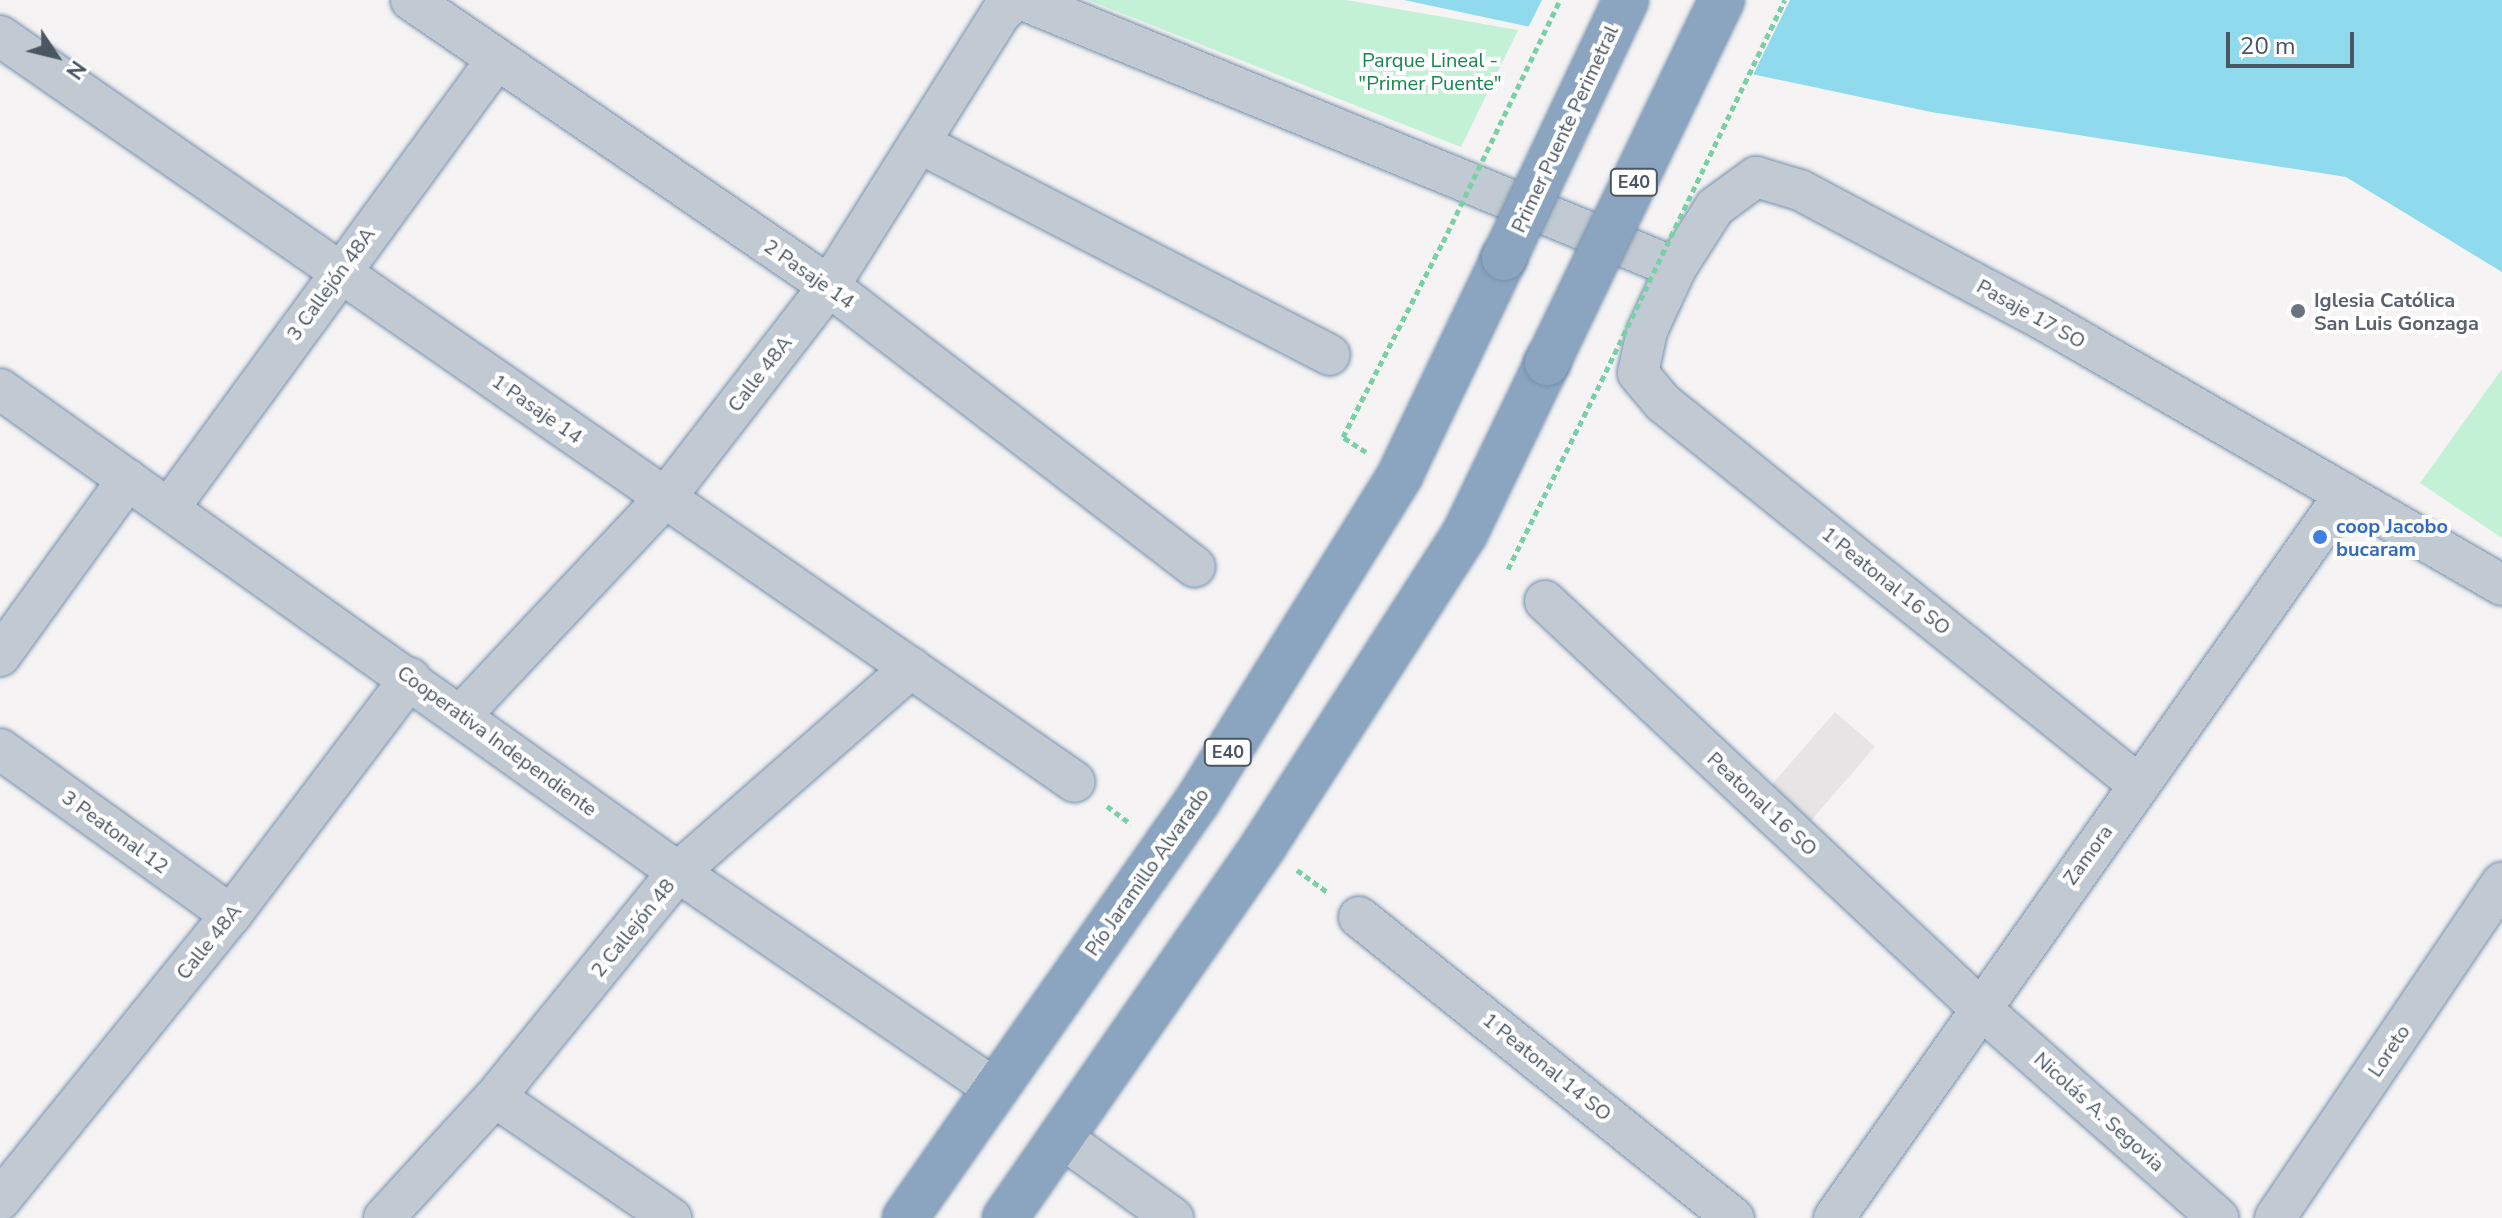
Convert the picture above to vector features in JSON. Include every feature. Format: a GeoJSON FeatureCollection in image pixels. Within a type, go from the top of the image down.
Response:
{"type":"FeatureCollection","features":[{"type":"Feature","properties":{"kind":"highway","name":"Primer Puente Perimetral"},"geometry":{"type":"LineString","coordinates":[[1504,258],[1626,0]]}},
{"type":"Feature","properties":{"kind":"highway","name":"E40"},"geometry":{"type":"LineString","coordinates":[[1005,1218],[1264,845],[1465,533],[1722,0]]}},
{"type":"Feature","properties":{"kind":"highway","name":"Pío Jaramillo Alvarado"},"geometry":{"type":"LineString","coordinates":[[905,1218],[1164,848],[1400,475],[1504,258]]}},
{"type":"Feature","properties":{"kind":"street","name":"2 Pasaje 14"},"geometry":{"type":"LineString","coordinates":[[411,0],[495,62],[829,286],[1195,567]]}},
{"type":"Feature","properties":{"kind":"street","name":"Calle 48A"},"geometry":{"type":"LineString","coordinates":[[462,714],[665,498],[829,286],[1001,13],[1015,0]]}},
{"type":"Feature","properties":{"kind":"street"},"geometry":{"type":"LineString","coordinates":[[1023,0],[1676,268]]}},
{"type":"Feature","properties":{"kind":"street","name":"1 Pasaje 14"},"geometry":{"type":"LineString","coordinates":[[0,36],[1075,782]]}},
{"type":"Feature","properties":{"kind":"street","name":"3 Callejón 48A"},"geometry":{"type":"LineString","coordinates":[[169,508],[339,271],[495,62]]}},
{"type":"Feature","properties":{"kind":"street"},"geometry":{"type":"LineString","coordinates":[[919,143],[1329,355]]}},
{"type":"Feature","properties":{"kind":"street","name":"Pasaje 17 SO"},"geometry":{"type":"LineString","coordinates":[[1638,373],[1647,331],[1676,268],[1715,207],[1756,177],[1800,190],[2042,319],[2502,585]]}},
{"type":"Feature","properties":{"kind":"street","name":"1 Peatonal 16 SO"},"geometry":{"type":"LineString","coordinates":[[1638,373],[1663,403],[2139,785]]}},
{"type":"Feature","properties":{"kind":"street","name":"Cooperativa Independiente"},"geometry":{"type":"LineString","coordinates":[[0,389],[462,714],[678,872],[996,1090]]}},
{"type":"Feature","properties":{"kind":"street"},"geometry":{"type":"LineString","coordinates":[[0,656],[128,479]]}},
{"type":"Feature","properties":{"kind":"street","name":"Zamora"},"geometry":{"type":"LineString","coordinates":[[1834,1218],[1979,1007],[2345,494]]}},
{"type":"Feature","properties":{"kind":"street","name":"Peatonal 16 SO"},"geometry":{"type":"LineString","coordinates":[[1545,601],[1979,1007]]}},
{"type":"Feature","properties":{"kind":"street","name":"2 Callejón 48"},"geometry":{"type":"LineString","coordinates":[[384,1218],[495,1097],[678,872],[911,668]]}},
{"type":"Feature","properties":{"kind":"street","name":"Calle 48A"},"geometry":{"type":"LineString","coordinates":[[0,1200],[231,915],[410,678]]}},
{"type":"Feature","properties":{"kind":"street","name":"3 Peatonal 12"},"geometry":{"type":"LineString","coordinates":[[0,749],[231,915]]}},
{"type":"Feature","properties":{"kind":"street","name":"Loreto"},"geometry":{"type":"LineString","coordinates":[[2275,1218],[2502,883]]}},
{"type":"Feature","properties":{"kind":"street","name":"1 Peatonal 14 SO"},"geometry":{"type":"LineString","coordinates":[[1359,917],[1734,1218]]}},
{"type":"Feature","properties":{"kind":"street","name":"Nicolás A. Segovia"},"geometry":{"type":"LineString","coordinates":[[1979,1007],[2218,1218]]}},
{"type":"Feature","properties":{"kind":"street"},"geometry":{"type":"LineString","coordinates":[[495,1097],[671,1218]]}},
{"type":"Feature","properties":{"kind":"street"},"geometry":{"type":"LineString","coordinates":[[1062,1138],[1173,1218]]}},
{"type":"Feature","properties":{"kind":"path"},"geometry":{"type":"LineString","coordinates":[[1400,475],[1343,437],[1443,242],[1560,0]]}},
{"type":"Feature","properties":{"kind":"path"},"geometry":{"type":"LineString","coordinates":[[1508,569],[1785,0]]}},
{"type":"Feature","properties":{"kind":"path"},"geometry":{"type":"LineString","coordinates":[[1465,533],[1545,601]]}},
{"type":"Feature","properties":{"kind":"path"},"geometry":{"type":"LineString","coordinates":[[1075,782],[1164,848]]}},
{"type":"Feature","properties":{"kind":"path"},"geometry":{"type":"LineString","coordinates":[[1264,845],[1359,917]]}},
{"type":"Feature","properties":{"kind":"shaded area"},"geometry":{"type":"Polygon","coordinates":[[[1835,712],[1875,747],[1809,823],[1769,788],[1835,712]]]}},
{"type":"Feature","properties":{"kind":"green space","name":"Parque Lineal - \"Primer Puente\""},"geometry":{"type":"Polygon","coordinates":[[[1088,0],[1346,0],[1518,30],[1461,147],[1088,0]]]}},
{"type":"Feature","properties":{"kind":"green space"},"geometry":{"type":"Polygon","coordinates":[[[2502,369],[2502,538],[2420,483],[2502,369]]]}},
{"type":"Feature","properties":{"kind":"water"},"geometry":{"type":"Polygon","coordinates":[[[1404,0],[2502,0],[2502,272],[2346,177],[1931,112],[1404,0]]]}},
{"type":"Feature","properties":{"kind":"pier"},"geometry":{"type":"Polygon","coordinates":[[[1542,0],[1790,0],[1752,77],[1528,28],[1542,0]]]}},
{"type":"Feature","properties":{"kind":"place","name":"Iglesia Católica San Luis Gonzaga"},"geometry":{"type":"Point","coordinates":[2298,311]}},
{"type":"Feature","properties":{"kind":"place","name":"coop Jacobo bucaram"},"geometry":{"type":"Point","coordinates":[2320,537]}}]}
